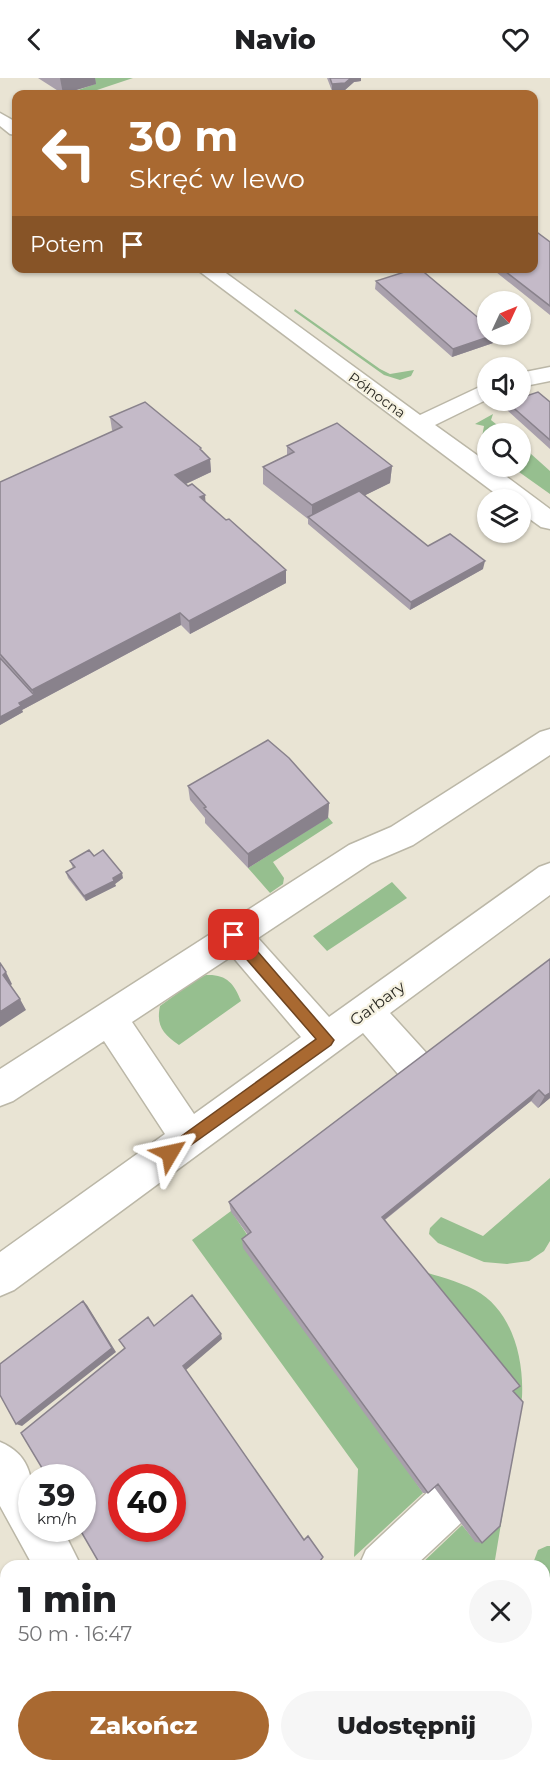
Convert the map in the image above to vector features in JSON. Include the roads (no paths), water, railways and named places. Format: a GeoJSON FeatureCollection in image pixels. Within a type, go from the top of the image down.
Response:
{"type":"FeatureCollection","features":[{"type":"Feature","properties":{"kind":"street","name":"Północna"},"geometry":{"type":"LineString","coordinates":[[212,273],[550,521]]}},
{"type":"Feature","properties":{"kind":"street"},"geometry":{"type":"LineString","coordinates":[[531,378],[550,374]]}},
{"type":"Feature","properties":{"kind":"street"},"geometry":{"type":"LineString","coordinates":[[418,425],[477,396]]}},
{"type":"Feature","properties":{"kind":"street"},"geometry":{"type":"LineString","coordinates":[[0,1089],[360,854],[402,836],[550,740]]}},
{"type":"Feature","properties":{"kind":"street","name":"Garbary"},"geometry":{"type":"LineString","coordinates":[[0,1276],[550,877]]}},
{"type":"Feature","properties":{"kind":"street"},"geometry":{"type":"LineString","coordinates":[[234,935],[326,1040]]}},
{"type":"Feature","properties":{"kind":"street"},"geometry":{"type":"LineString","coordinates":[[366,1011],[417,1069]]}},
{"type":"Feature","properties":{"kind":"street"},"geometry":{"type":"LineString","coordinates":[[108,1017],[189,1139]]}},
{"type":"Feature","properties":{"kind":"street"},"geometry":{"type":"LineString","coordinates":[[0,1464],[18,1496]]}},
{"type":"Feature","properties":{"kind":"street"},"geometry":{"type":"LineString","coordinates":[[388,1560],[447,1505]]}},
{"type":"Feature","properties":{"kind":"street"},"geometry":{"type":"LineString","coordinates":[[45,1542],[55,1560]]}}]}
